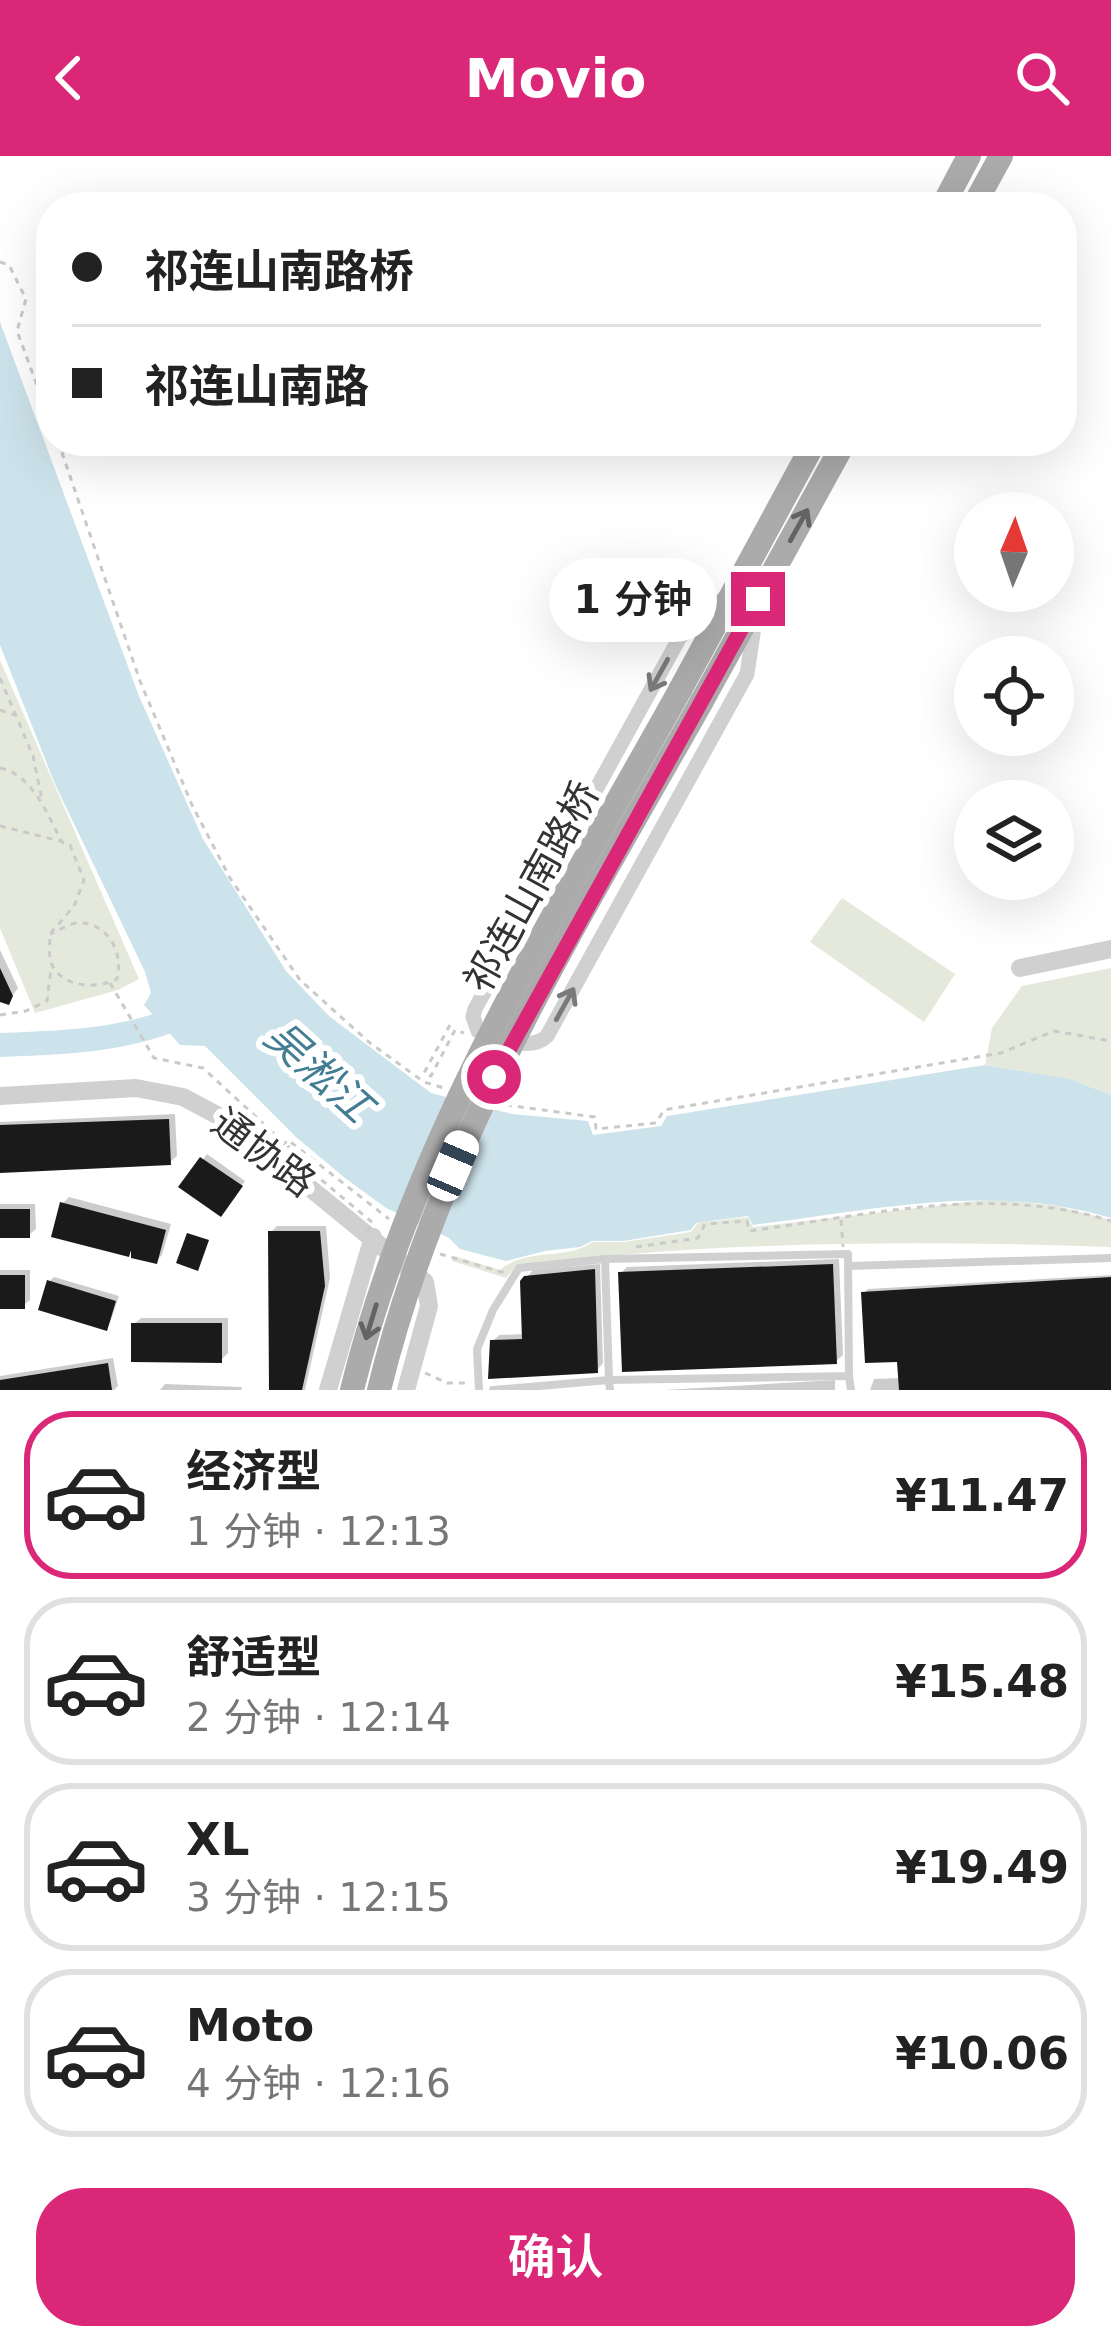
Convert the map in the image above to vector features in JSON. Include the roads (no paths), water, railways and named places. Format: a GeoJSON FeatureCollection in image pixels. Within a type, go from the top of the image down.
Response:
{"type":"FeatureCollection","features":[{"type":"Feature","properties":{"kind":"main road"},"geometry":{"type":"LineString","coordinates":[[950,192],[970,156]]}},
{"type":"Feature","properties":{"kind":"main road"},"geometry":{"type":"LineString","coordinates":[[981,192],[1001,156]]}},
{"type":"Feature","properties":{"kind":"main road"},"geometry":{"type":"LineString","coordinates":[[691,696],[746,594],[807,456]]}},
{"type":"Feature","properties":{"kind":"main road"},"geometry":{"type":"LineString","coordinates":[[746,594],[835,456]]}},
{"type":"Feature","properties":{"kind":"main road","name":"祁连山南路桥"},"geometry":{"type":"LineString","coordinates":[[352,1390],[401,1228],[443,1128],[488,1041],[691,696]]}},
{"type":"Feature","properties":{"kind":"main road","name":"祁连山南路桥"},"geometry":{"type":"LineString","coordinates":[[379,1390],[440,1196],[494,1077],[691,696]]}},
{"type":"Feature","properties":{"kind":"street"},"geometry":{"type":"LineString","coordinates":[[746,594],[747,674],[547,1036],[529,1045],[478,1031],[475,1009],[680,637],[746,594]]}},
{"type":"Feature","properties":{"kind":"street"},"geometry":{"type":"LineString","coordinates":[[1020,968],[1111,949]]}},
{"type":"Feature","properties":{"kind":"street","name":"通协路"},"geometry":{"type":"LineString","coordinates":[[0,1096],[136,1088],[183,1097],[228,1121],[421,1275],[429,1306],[406,1390]]}},
{"type":"Feature","properties":{"kind":"street"},"geometry":{"type":"LineString","coordinates":[[328,1390],[370,1234]]}},
{"type":"Feature","properties":{"kind":"lane"},"geometry":{"type":"LineString","coordinates":[[479,1387],[477,1349],[493,1310],[519,1268],[605,1259],[848,1254],[851,1390]]}},
{"type":"Feature","properties":{"kind":"lane"},"geometry":{"type":"LineString","coordinates":[[848,1266],[1111,1258]]}},
{"type":"Feature","properties":{"kind":"lane"},"geometry":{"type":"LineString","coordinates":[[605,1259],[609,1385]]}},
{"type":"Feature","properties":{"kind":"lane"},"geometry":{"type":"LineString","coordinates":[[493,1390],[849,1376]]}},
{"type":"Feature","properties":{"kind":"water","name":"吴淞江"},"geometry":{"type":"Polygon","coordinates":[[[0,322],[36,419],[36,456],[50,456],[139,696],[203,839],[286,971],[329,1016],[431,1093],[512,1114],[588,1121],[593,1135],[661,1126],[667,1116],[985,1065],[1070,1079],[1111,1095],[1111,1218],[1022,1202],[932,1202],[753,1225],[748,1216],[696,1223],[691,1230],[592,1241],[506,1261],[460,1249],[449,1238],[386,1208],[345,1178],[297,1138],[205,1046],[180,1045],[144,1005],[151,993],[145,972],[55,784],[0,645],[0,322]]]}},
{"type":"Feature","properties":{"kind":"waterway"},"geometry":{"type":"LineString","coordinates":[[0,1045],[120,1035],[188,1013]]}}]}
